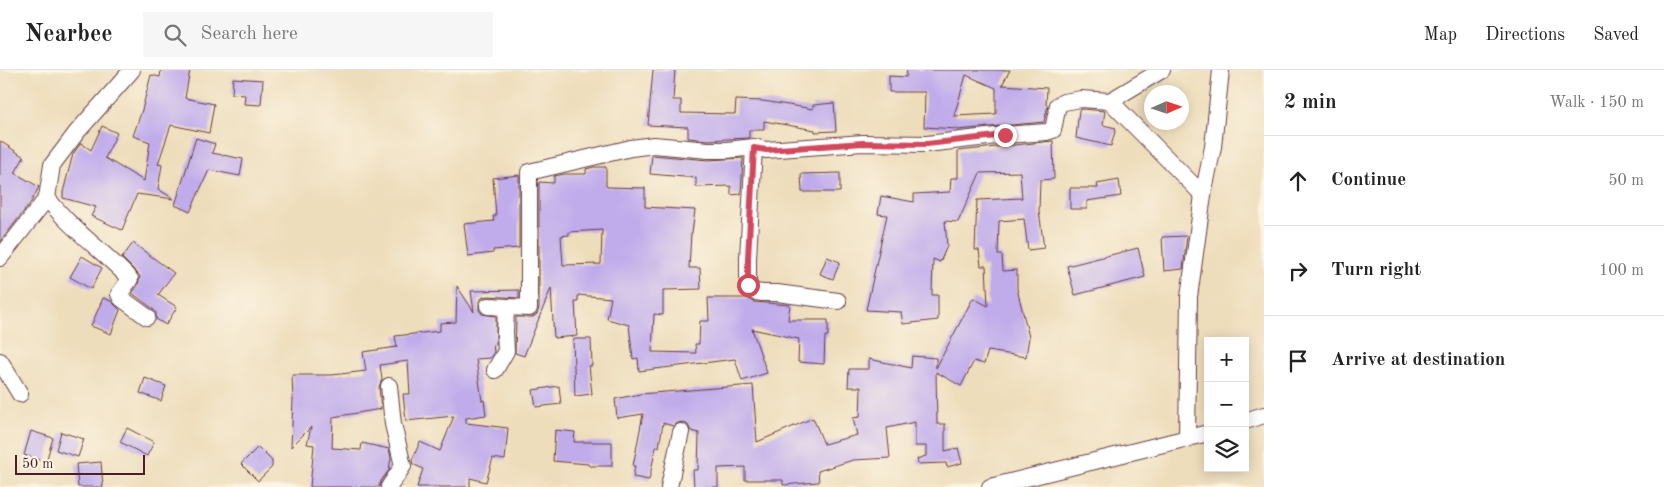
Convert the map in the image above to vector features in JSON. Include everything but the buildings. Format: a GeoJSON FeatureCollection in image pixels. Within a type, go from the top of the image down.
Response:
{"type":"FeatureCollection","features":[{"type":"Feature","properties":{"kind":"street"},"geometry":{"type":"LineString","coordinates":[[0,258],[47,198],[52,165],[77,132],[132,70]]}},
{"type":"Feature","properties":{"kind":"street"},"geometry":{"type":"LineString","coordinates":[[488,306],[529,308],[529,172],[631,148],[654,146],[708,150],[754,148],[766,150],[863,143],[927,144],[1047,132],[1053,130],[1058,105],[1081,99],[1110,101],[1162,70]]}},
{"type":"Feature","properties":{"kind":"street"},"geometry":{"type":"LineString","coordinates":[[1187,439],[1189,297],[1203,195],[1213,146],[1220,70]]}},
{"type":"Feature","properties":{"kind":"street"},"geometry":{"type":"LineString","coordinates":[[1110,101],[1203,195]]}},
{"type":"Feature","properties":{"kind":"street"},"geometry":{"type":"LineString","coordinates":[[754,148],[748,285],[755,292],[838,301]]}},
{"type":"Feature","properties":{"kind":"street"},"geometry":{"type":"LineString","coordinates":[[47,198],[60,215],[130,279],[119,294],[121,298],[147,317]]}},
{"type":"Feature","properties":{"kind":"street"},"geometry":{"type":"LineString","coordinates":[[495,370],[506,351],[504,332],[506,307]]}},
{"type":"Feature","properties":{"kind":"street"},"geometry":{"type":"LineString","coordinates":[[0,361],[20,394]]}},
{"type":"Feature","properties":{"kind":"street"},"geometry":{"type":"LineString","coordinates":[[389,386],[392,424],[403,466],[390,487]]}},
{"type":"Feature","properties":{"kind":"street"},"geometry":{"type":"LineString","coordinates":[[1249,420],[1264,415]]}},
{"type":"Feature","properties":{"kind":"street"},"geometry":{"type":"LineString","coordinates":[[669,487],[681,432]]}},
{"type":"Feature","properties":{"kind":"street"},"geometry":{"type":"LineString","coordinates":[[990,487],[1204,434]]}},
{"type":"Feature","properties":{"kind":"route"},"geometry":{"type":"LineString","coordinates":[[748,285],[754,148],[766,150],[863,143],[927,144],[1005,135]]}}]}
